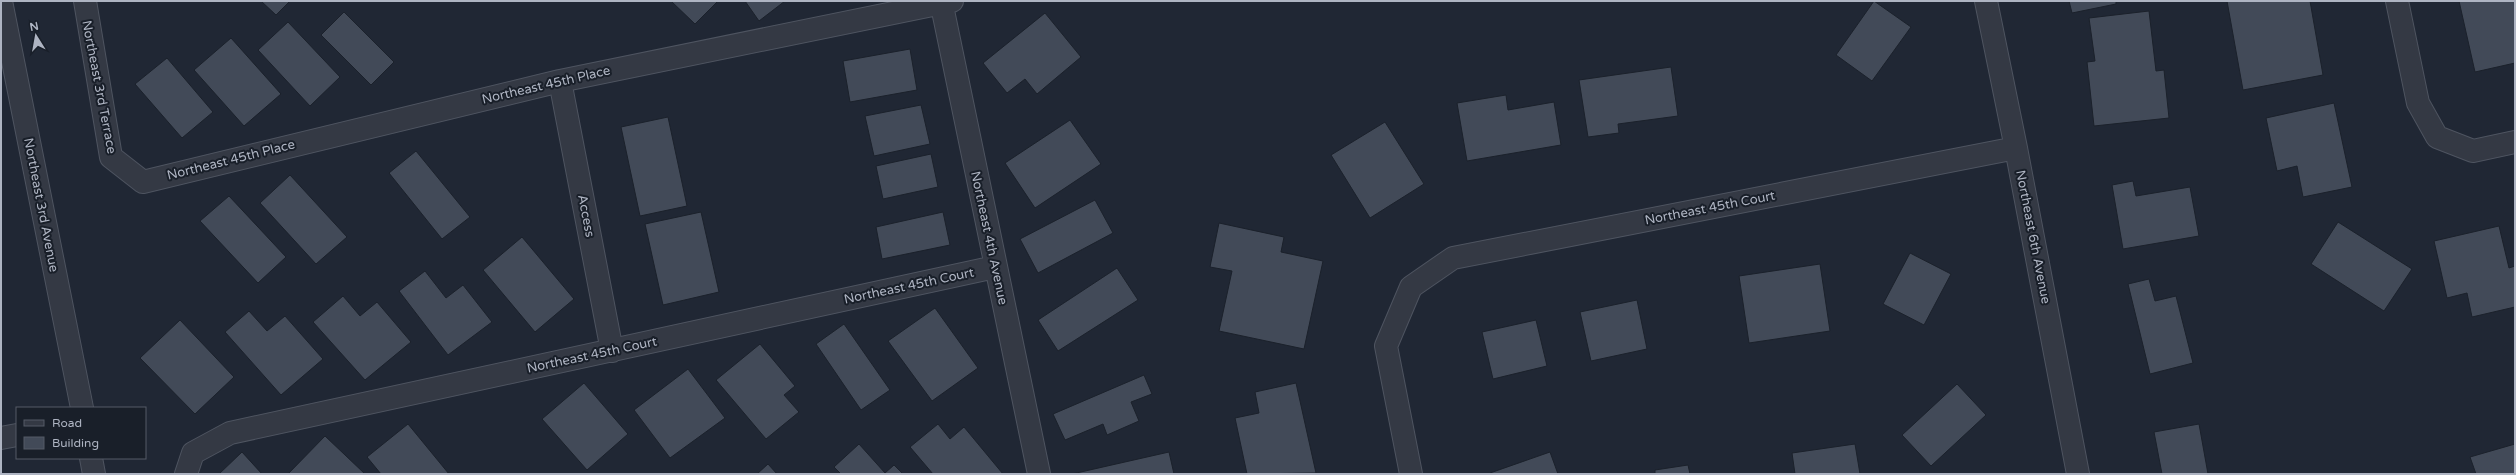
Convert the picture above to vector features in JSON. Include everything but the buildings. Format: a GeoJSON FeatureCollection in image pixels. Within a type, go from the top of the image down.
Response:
{"type":"FeatureCollection","features":[{"type":"Feature","properties":{"kind":"street","name":"Northeast 3rd Avenue"},"geometry":{"type":"LineString","coordinates":[[1,1],[3,26],[82,407]]}},
{"type":"Feature","properties":{"kind":"street","name":"Northeast 3rd Terrace"},"geometry":{"type":"LineString","coordinates":[[85,1],[111,157],[143,182]]}},
{"type":"Feature","properties":{"kind":"street","name":"Northeast 6th Avenue"},"geometry":{"type":"LineString","coordinates":[[1986,1],[2016,148],[2078,474]]}},
{"type":"Feature","properties":{"kind":"street"},"geometry":{"type":"LineString","coordinates":[[2397,1],[2418,103],[2437,136],[2473,151],[2515,142]]}},
{"type":"Feature","properties":{"kind":"street","name":"Northeast 45th Place"},"geometry":{"type":"LineString","coordinates":[[143,182],[560,81],[945,2]]}},
{"type":"Feature","properties":{"kind":"street","name":"Northeast 4th Avenue"},"geometry":{"type":"LineString","coordinates":[[945,2],[995,267],[1039,474]]}},
{"type":"Feature","properties":{"kind":"street","name":"Access"},"geometry":{"type":"LineString","coordinates":[[560,81],[612,351]]}},
{"type":"Feature","properties":{"kind":"street","name":"Northeast 45th Court"},"geometry":{"type":"LineString","coordinates":[[1411,474],[1386,346],[1411,287],[1453,258],[2016,148]]}},
{"type":"Feature","properties":{"kind":"street","name":"Northeast 45th Court"},"geometry":{"type":"LineString","coordinates":[[186,474],[193,453],[230,433],[995,267]]}},
{"type":"Feature","properties":{"kind":"street"},"geometry":{"type":"LineString","coordinates":[[1,438],[16,435]]}},
{"type":"Feature","properties":{"kind":"street"},"geometry":{"type":"LineString","coordinates":[[91,459],[94,474]]}}]}
